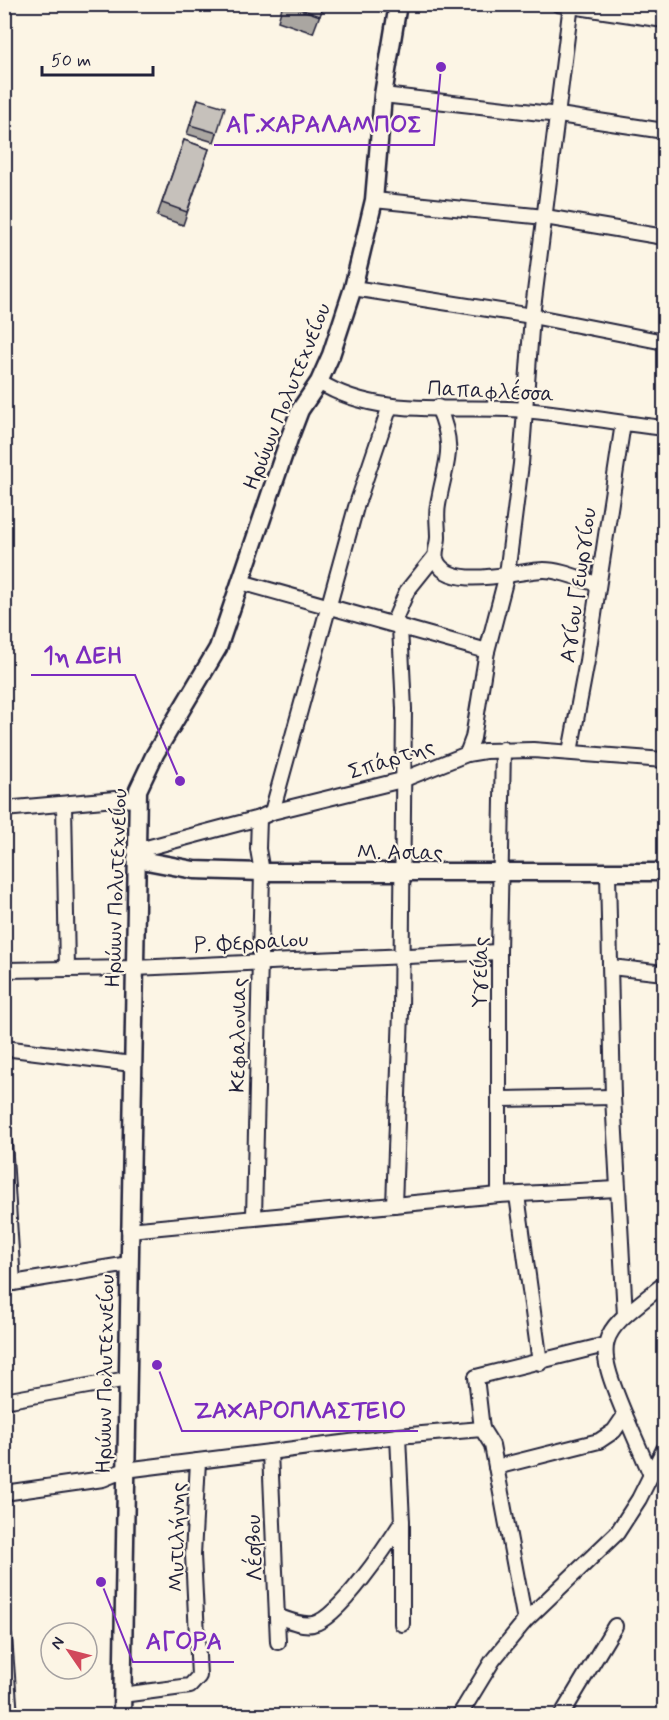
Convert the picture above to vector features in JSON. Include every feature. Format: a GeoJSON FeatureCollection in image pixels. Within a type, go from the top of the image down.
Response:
{"type":"FeatureCollection","features":[{"type":"Feature","properties":{"kind":"street","name":"Ηρώων Πολυτεχνείου"},"geometry":{"type":"LineString","coordinates":[[122,1716],[136,800],[141,779],[218,648],[270,491],[300,410],[319,382],[335,346],[353,288],[374,200],[383,95],[398,4]]}},
{"type":"Feature","properties":{"kind":"street"},"geometry":{"type":"LineString","coordinates":[[467,754],[472,738],[487,651],[507,574],[521,464],[532,316],[559,115],[567,5],[664,20]]}},
{"type":"Feature","properties":{"kind":"street"},"geometry":{"type":"LineString","coordinates":[[383,95],[559,115],[664,131]]}},
{"type":"Feature","properties":{"kind":"street"},"geometry":{"type":"LineString","coordinates":[[374,200],[545,217],[664,237]]}},
{"type":"Feature","properties":{"kind":"street"},"geometry":{"type":"LineString","coordinates":[[353,288],[532,316],[664,342]]}},
{"type":"Feature","properties":{"kind":"street","name":"Παπαφλέσσα"},"geometry":{"type":"LineString","coordinates":[[319,382],[358,400],[390,406],[524,410],[664,428]]}},
{"type":"Feature","properties":{"kind":"street","name":"Κεφαλονιας"},"geometry":{"type":"LineString","coordinates":[[254,1217],[262,872],[258,849],[265,815],[329,607],[356,507],[390,406]]}},
{"type":"Feature","properties":{"kind":"street"},"geometry":{"type":"LineString","coordinates":[[394,1205],[401,1012],[404,709],[399,627],[395,619],[407,591],[435,556],[438,541],[437,506],[449,457],[449,439],[438,407]]}},
{"type":"Feature","properties":{"kind":"street","name":"Αγίου Γεωργίου"},"geometry":{"type":"LineString","coordinates":[[570,752],[587,661],[623,423]]}},
{"type":"Feature","properties":{"kind":"street"},"geometry":{"type":"LineString","coordinates":[[435,556],[446,570],[471,578],[491,579],[507,574],[544,570],[597,584]]}},
{"type":"Feature","properties":{"kind":"street"},"geometry":{"type":"LineString","coordinates":[[241,582],[487,651]]}},
{"type":"Feature","properties":{"kind":"street","name":"Σπάρτης"},"geometry":{"type":"LineString","coordinates":[[136,855],[265,815],[402,780],[467,754],[503,749],[664,760]]}},
{"type":"Feature","properties":{"kind":"street","name":"Υγείας"},"geometry":{"type":"LineString","coordinates":[[499,1195],[499,952],[503,749]]}},
{"type":"Feature","properties":{"kind":"street"},"geometry":{"type":"LineString","coordinates":[[4,809],[115,799],[136,800]]}},
{"type":"Feature","properties":{"kind":"street"},"geometry":{"type":"LineString","coordinates":[[64,805],[67,969]]}},
{"type":"Feature","properties":{"kind":"street","name":"Μ. Ασιας"},"geometry":{"type":"LineString","coordinates":[[136,855],[194,870],[401,874],[664,872]]}},
{"type":"Feature","properties":{"kind":"street"},"geometry":{"type":"LineString","coordinates":[[608,874],[613,1097],[625,1315]]}},
{"type":"Feature","properties":{"kind":"street","name":"Ρ. Φερραιου"},"geometry":{"type":"LineString","coordinates":[[4,970],[134,968],[499,952]]}},
{"type":"Feature","properties":{"kind":"street"},"geometry":{"type":"LineString","coordinates":[[611,968],[664,973]]}},
{"type":"Feature","properties":{"kind":"street"},"geometry":{"type":"LineString","coordinates":[[4,1048],[132,1064]]}},
{"type":"Feature","properties":{"kind":"street"},"geometry":{"type":"LineString","coordinates":[[500,1099],[613,1097]]}},
{"type":"Feature","properties":{"kind":"street"},"geometry":{"type":"LineString","coordinates":[[4,1141],[9,1284],[129,1264]]}},
{"type":"Feature","properties":{"kind":"street"},"geometry":{"type":"LineString","coordinates":[[129,1230],[499,1195],[617,1189]]}},
{"type":"Feature","properties":{"kind":"street"},"geometry":{"type":"LineString","coordinates":[[517,1195],[540,1363]]}},
{"type":"Feature","properties":{"kind":"street"},"geometry":{"type":"LineString","coordinates":[[651,1475],[608,1369],[604,1345],[606,1336],[625,1315],[664,1284]]}},
{"type":"Feature","properties":{"kind":"street"},"geometry":{"type":"LineString","coordinates":[[525,1621],[492,1445],[482,1429],[476,1377],[540,1363],[604,1345]]}},
{"type":"Feature","properties":{"kind":"street"},"geometry":{"type":"LineString","coordinates":[[4,1401],[127,1379]]}},
{"type":"Feature","properties":{"kind":"street"},"geometry":{"type":"LineString","coordinates":[[496,1467],[600,1441],[614,1431],[625,1415]]}},
{"type":"Feature","properties":{"kind":"street"},"geometry":{"type":"LineString","coordinates":[[4,1493],[103,1479],[125,1470],[398,1436],[482,1429]]}},
{"type":"Feature","properties":{"kind":"street"},"geometry":{"type":"LineString","coordinates":[[398,1436],[402,1522],[402,1624]]}},
{"type":"Feature","properties":{"kind":"street"},"geometry":{"type":"LineString","coordinates":[[459,1716],[493,1660],[525,1621],[617,1533],[664,1449]]}},
{"type":"Feature","properties":{"kind":"street","name":"Λέσβου"},"geometry":{"type":"LineString","coordinates":[[270,1452],[278,1642]]}},
{"type":"Feature","properties":{"kind":"street","name":"Μυτιλήνης"},"geometry":{"type":"LineString","coordinates":[[122,1695],[190,1686],[199,1676],[193,1555],[198,1461]]}},
{"type":"Feature","properties":{"kind":"street"},"geometry":{"type":"LineString","coordinates":[[277,1616],[298,1623],[314,1624],[328,1616],[382,1552],[402,1522]]}},
{"type":"Feature","properties":{"kind":"street"},"geometry":{"type":"LineString","coordinates":[[561,1716],[615,1626]]}},
{"type":"Feature","properties":{"kind":"street"},"geometry":{"type":"LineString","coordinates":[[4,1637],[9,1716]]}},
{"type":"Feature","properties":{"kind":"building"},"geometry":{"type":"Polygon","coordinates":[[[286,4],[324,4],[320,16],[286,4]]]}},
{"type":"Feature","properties":{"kind":"building"},"geometry":{"type":"Polygon","coordinates":[[[198,99],[225,107],[217,133],[190,125],[198,99]]]}},
{"type":"Feature","properties":{"kind":"building"},"geometry":{"type":"Polygon","coordinates":[[[184,140],[209,149],[187,212],[162,203],[184,140]]]}},
{"type":"Feature","properties":{"kind":"place","name":"ΑΓ.ΧΑΡΑΛΑΜΠΟΣ"},"geometry":{"type":"Point","coordinates":[441,67]}},
{"type":"Feature","properties":{"kind":"place","name":"1η ΔΕΗ"},"geometry":{"type":"Point","coordinates":[180,781]}},
{"type":"Feature","properties":{"kind":"place","name":"ΖΑΧΑΡΟΠΛΑΣΤΕΙΟ"},"geometry":{"type":"Point","coordinates":[157,1365]}},
{"type":"Feature","properties":{"kind":"place","name":"ΑΓΟΡΑ"},"geometry":{"type":"Point","coordinates":[101,1582]}}]}
